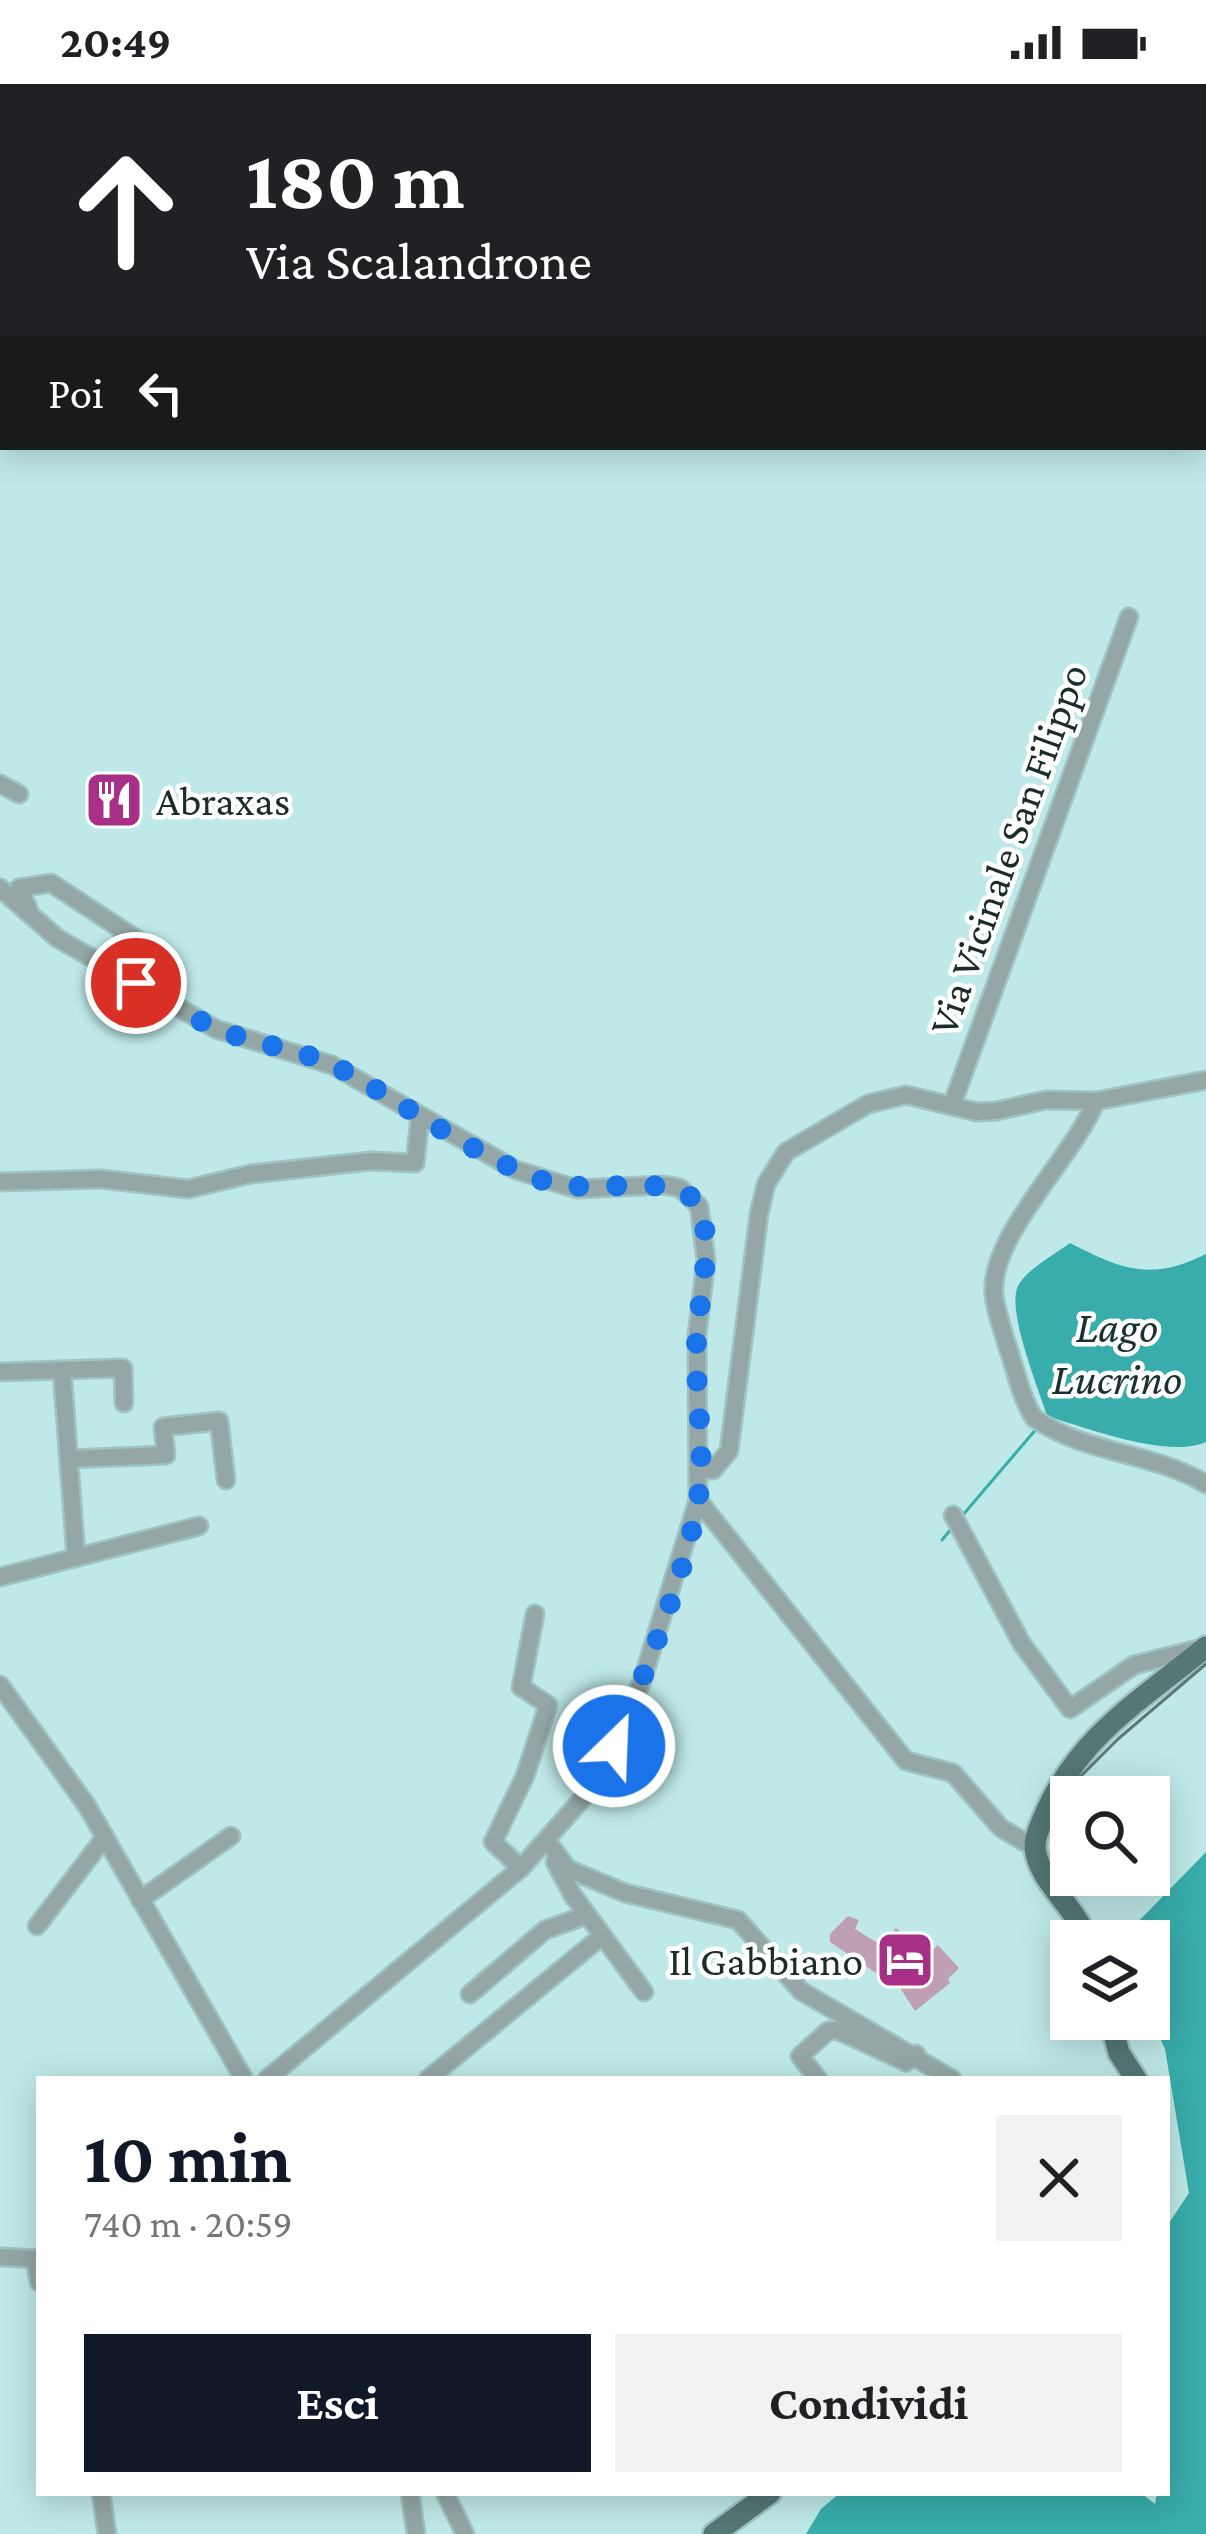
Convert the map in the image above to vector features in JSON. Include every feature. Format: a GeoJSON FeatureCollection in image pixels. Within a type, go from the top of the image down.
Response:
{"type":"FeatureCollection","features":[{"type":"Feature","properties":{"kind":"main road"},"geometry":{"type":"LineString","coordinates":[[1079,1920],[1042,1871],[1034,1848],[1047,1809],[1075,1757],[1165,1668],[1206,1647]]}},
{"type":"Feature","properties":{"kind":"main road"},"geometry":{"type":"LineString","coordinates":[[1115,2040],[1134,2076]]}},
{"type":"Feature","properties":{"kind":"main road"},"geometry":{"type":"LineString","coordinates":[[714,2534],[766,2496]]}},
{"type":"Feature","properties":{"kind":"street","name":"Via Vicinale San Filippo"},"geometry":{"type":"LineString","coordinates":[[952,1105],[1129,617]]}},
{"type":"Feature","properties":{"kind":"street"},"geometry":{"type":"LineString","coordinates":[[0,784],[19,794]]}},
{"type":"Feature","properties":{"kind":"street"},"geometry":{"type":"LineString","coordinates":[[0,876],[56,938],[216,1029],[332,1065],[420,1117],[549,1183],[577,1189],[664,1185],[691,1196],[698,1206],[706,1260],[697,1335],[698,1500],[642,1681],[624,1724],[553,1849],[521,1868],[271,2076]]}},
{"type":"Feature","properties":{"kind":"street"},"geometry":{"type":"LineString","coordinates":[[10,888],[51,883],[156,952]]}},
{"type":"Feature","properties":{"kind":"street"},"geometry":{"type":"LineString","coordinates":[[701,1470],[713,1470],[729,1451],[753,1248],[774,1167],[803,1138],[868,1103],[906,1095],[977,1112],[1046,1100],[1096,1100],[1206,1080]]}},
{"type":"Feature","properties":{"kind":"street"},"geometry":{"type":"LineString","coordinates":[[1096,1100],[1083,1132],[1008,1236],[997,1260],[998,1318],[1040,1422],[1188,1473],[1206,1484]]}},
{"type":"Feature","properties":{"kind":"street"},"geometry":{"type":"LineString","coordinates":[[0,1183],[100,1179],[188,1189],[216,1179],[271,1172],[371,1161],[415,1163],[420,1117]]}},
{"type":"Feature","properties":{"kind":"street"},"geometry":{"type":"LineString","coordinates":[[0,1372],[123,1369],[124,1403]]}},
{"type":"Feature","properties":{"kind":"street"},"geometry":{"type":"LineString","coordinates":[[62,1370],[76,1557]]}},
{"type":"Feature","properties":{"kind":"street"},"geometry":{"type":"LineString","coordinates":[[69,1460],[166,1455],[163,1427],[219,1421],[226,1480]]}},
{"type":"Feature","properties":{"kind":"street"},"geometry":{"type":"LineString","coordinates":[[698,1500],[906,1762],[953,1773],[1001,1828],[1034,1848]]}},
{"type":"Feature","properties":{"kind":"street"},"geometry":{"type":"LineString","coordinates":[[956,1520],[1022,1644],[1070,1709],[1077,1709],[1119,1673],[1165,1668]]}},
{"type":"Feature","properties":{"kind":"street"},"geometry":{"type":"LineString","coordinates":[[0,1576],[199,1526]]}},
{"type":"Feature","properties":{"kind":"street"},"geometry":{"type":"LineString","coordinates":[[521,1868],[493,1842],[525,1776],[548,1705],[521,1687],[535,1614]]}},
{"type":"Feature","properties":{"kind":"street"},"geometry":{"type":"LineString","coordinates":[[0,1685],[104,1837],[242,2076]]}},
{"type":"Feature","properties":{"kind":"street"},"geometry":{"type":"LineString","coordinates":[[140,1900],[231,1836]]}},
{"type":"Feature","properties":{"kind":"street"},"geometry":{"type":"LineString","coordinates":[[37,1926],[104,1837]]}},
{"type":"Feature","properties":{"kind":"street"},"geometry":{"type":"LineString","coordinates":[[553,1849],[554,1864],[644,1992]]}},
{"type":"Feature","properties":{"kind":"street"},"geometry":{"type":"LineString","coordinates":[[553,1849],[568,1869],[625,1893],[739,1920],[801,1991],[916,2054],[936,2073]]}},
{"type":"Feature","properties":{"kind":"street"},"geometry":{"type":"LineString","coordinates":[[470,1994],[545,1930],[587,1915]]}},
{"type":"Feature","properties":{"kind":"street"},"geometry":{"type":"LineString","coordinates":[[432,2076],[602,1936]]}},
{"type":"Feature","properties":{"kind":"street"},"geometry":{"type":"LineString","coordinates":[[816,2076],[800,2056],[828,2031],[837,2030],[906,2062],[916,2054]]}},
{"type":"Feature","properties":{"kind":"street"},"geometry":{"type":"LineString","coordinates":[[0,2257],[36,2259]]}},
{"type":"Feature","properties":{"kind":"street"},"geometry":{"type":"LineString","coordinates":[[101,2496],[107,2534]]}},
{"type":"Feature","properties":{"kind":"street"},"geometry":{"type":"LineString","coordinates":[[410,2496],[416,2534]]}},
{"type":"Feature","properties":{"kind":"street"},"geometry":{"type":"LineString","coordinates":[[446,2496],[465,2534]]}},
{"type":"Feature","properties":{"kind":"water","name":"Lago Lucrino"},"geometry":{"type":"Polygon","coordinates":[[[1070,1243],[1136,1269],[1169,1268],[1206,1254],[1206,1442],[1171,1447],[1150,1444],[1047,1416],[1020,1331],[1015,1298],[1028,1274],[1070,1243]]]}},
{"type":"Feature","properties":{"kind":"water"},"geometry":{"type":"Polygon","coordinates":[[[1206,1852],[1206,2534],[806,2534],[821,2509],[836,2496],[1145,2496],[1155,2504],[1156,2496],[1170,2496],[1170,2222],[1189,2193],[1161,2040],[1170,2040],[1170,1920],[1140,1920],[1163,1896],[1170,1896],[1170,1889],[1206,1852]]]}},
{"type":"Feature","properties":{"kind":"building","name":"Il Gabbiano"},"geometry":{"type":"Polygon","coordinates":[[[848,1916],[859,1920],[855,1929],[881,1945],[896,1928],[920,1949],[923,1945],[930,1952],[938,1945],[959,1968],[948,1979],[950,1983],[915,2011],[895,1980],[891,1983],[830,1942],[830,1934],[848,1916]]]}},
{"type":"Feature","properties":{"kind":"waterway"},"geometry":{"type":"LineString","coordinates":[[962,1516],[1038,1427]]}},
{"type":"Feature","properties":{"kind":"waterway"},"geometry":{"type":"LineString","coordinates":[[942,1540],[952,1528]]}},
{"type":"Feature","properties":{"kind":"railway"},"geometry":{"type":"LineString","coordinates":[[1081,1776],[1206,1664]]}},
{"type":"Feature","properties":{"kind":"place","name":"Abraxas"},"geometry":{"type":"Point","coordinates":[114,800]}},
{"type":"Feature","properties":{"kind":"place","name":"Il Gabbiano"},"geometry":{"type":"Point","coordinates":[905,1960]}},
{"type":"Feature","properties":{"kind":"route"},"geometry":{"type":"LineString","coordinates":[[136,983],[216,1029],[332,1065],[516,1170],[577,1189],[680,1188],[698,1206],[706,1260],[697,1335],[701,1470],[697,1510],[642,1681],[614,1746]]}}]}
